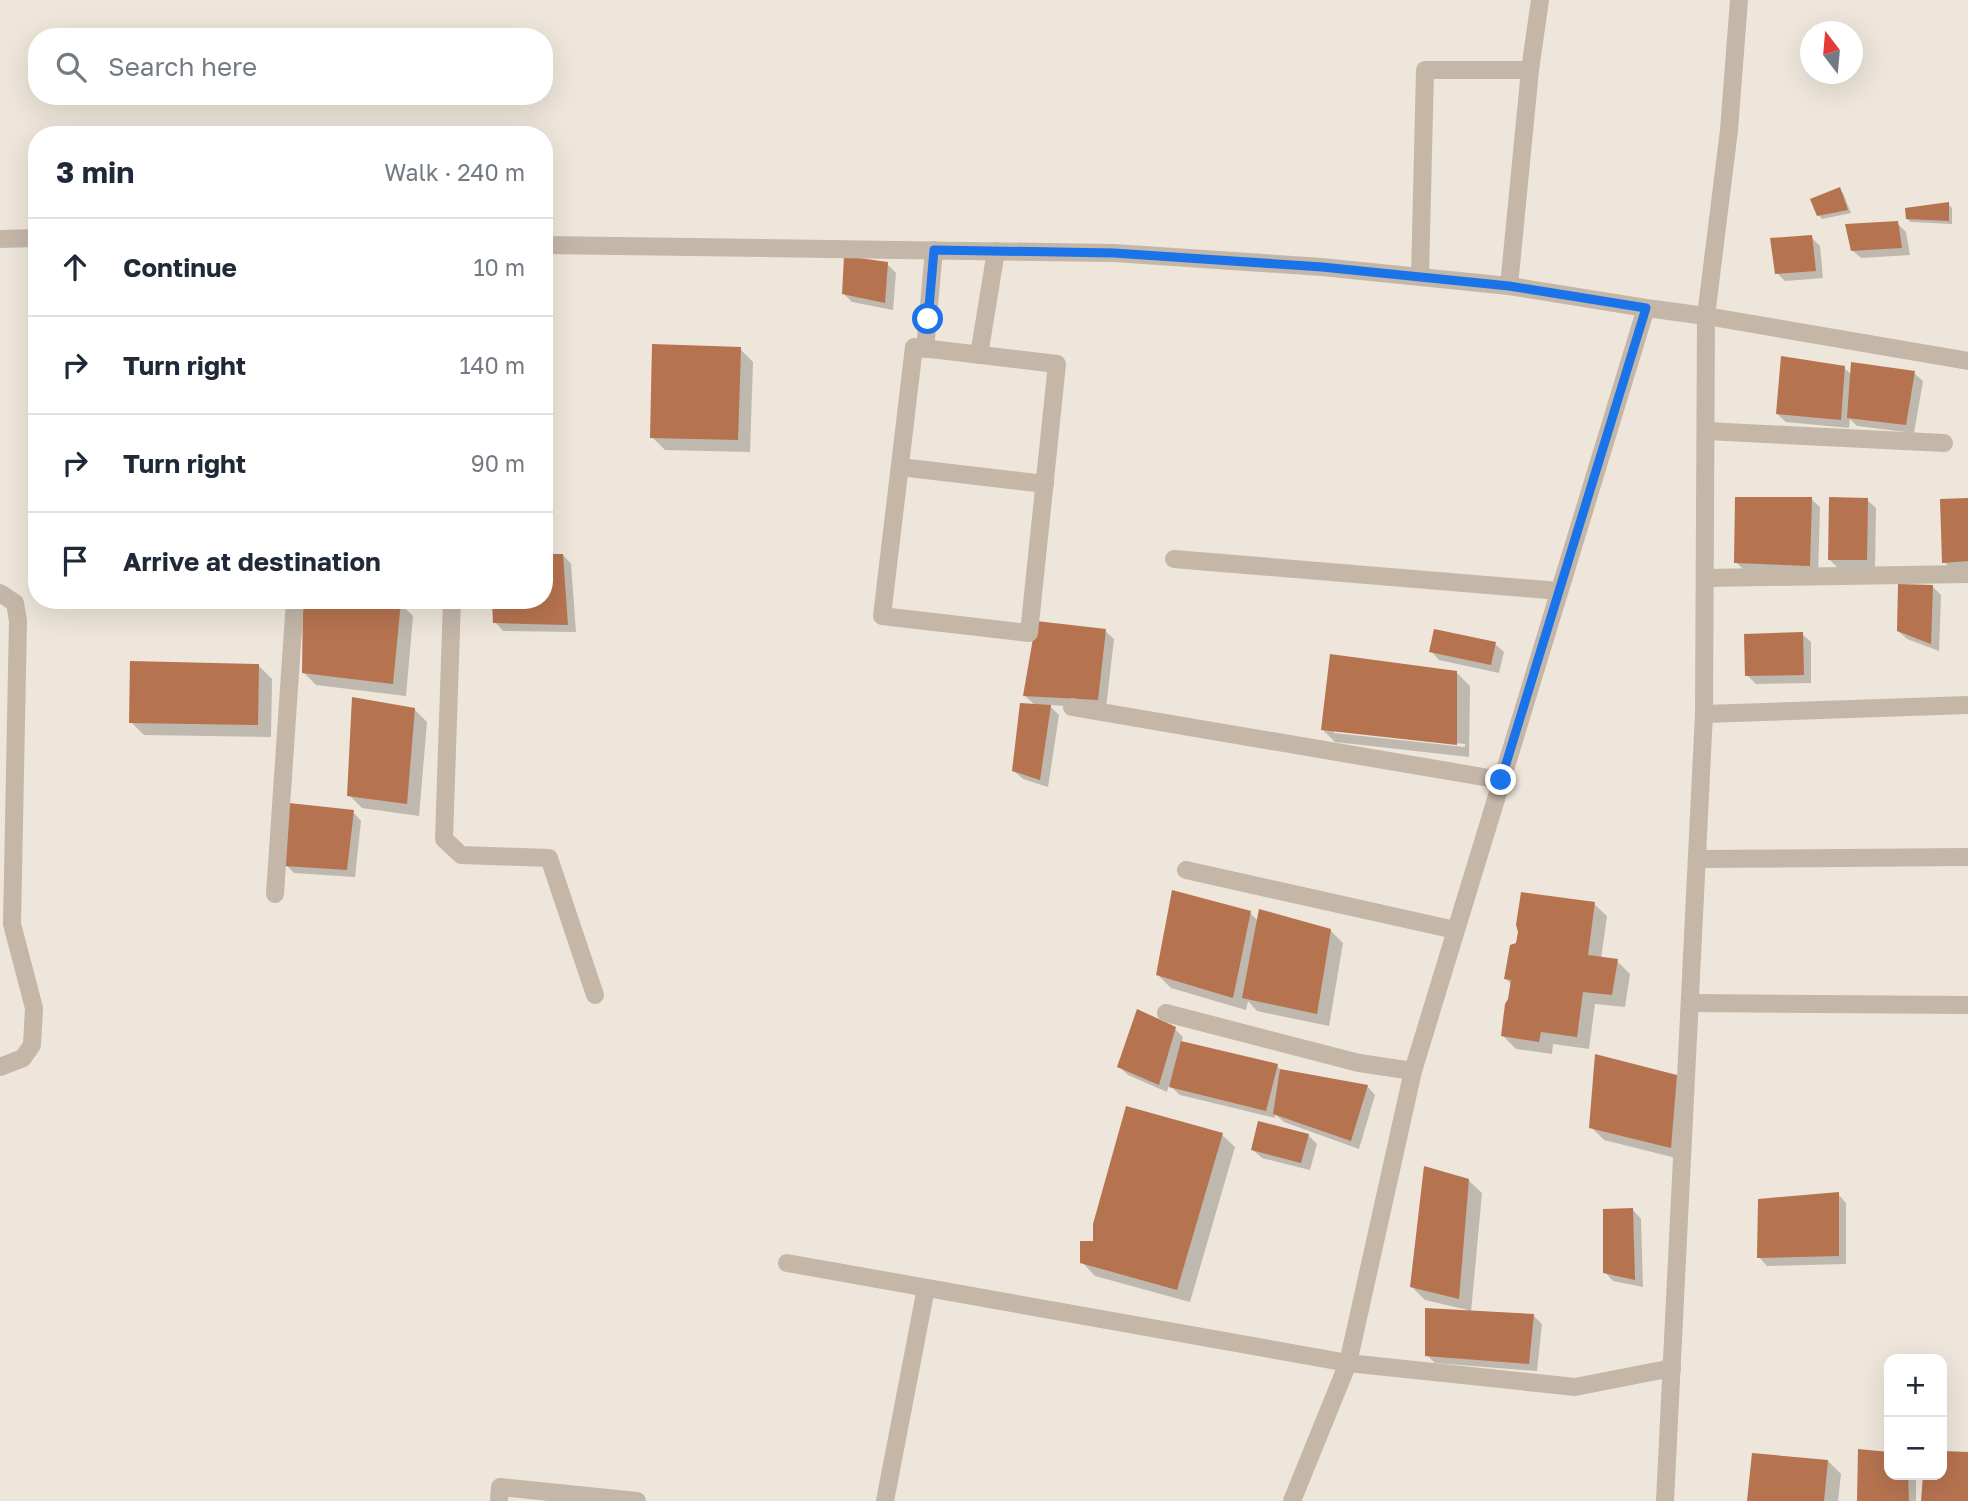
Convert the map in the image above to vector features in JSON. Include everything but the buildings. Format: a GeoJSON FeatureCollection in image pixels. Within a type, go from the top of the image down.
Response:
{"type":"FeatureCollection","features":[{"type":"Feature","properties":{"kind":"street"},"geometry":{"type":"LineString","coordinates":[[1509,286],[1530,70],[1540,0]]}},
{"type":"Feature","properties":{"kind":"street"},"geometry":{"type":"LineString","coordinates":[[1665,1501],[1704,713],[1706,316],[1729,130],[1739,0]]}},
{"type":"Feature","properties":{"kind":"street"},"geometry":{"type":"LineString","coordinates":[[1420,277],[1425,70],[1530,70]]}},
{"type":"Feature","properties":{"kind":"street"},"geometry":{"type":"LineString","coordinates":[[0,239],[28,238]]}},
{"type":"Feature","properties":{"kind":"street"},"geometry":{"type":"LineString","coordinates":[[553,245],[1114,253],[1322,267],[1509,286],[1706,316],[1968,361]]}},
{"type":"Feature","properties":{"kind":"street"},"geometry":{"type":"LineString","coordinates":[[925,349],[934,250]]}},
{"type":"Feature","properties":{"kind":"street"},"geometry":{"type":"LineString","coordinates":[[979,355],[996,251]]}},
{"type":"Feature","properties":{"kind":"street"},"geometry":{"type":"LineString","coordinates":[[1292,1501],[1348,1363],[1413,1071],[1646,308]]}},
{"type":"Feature","properties":{"kind":"street"},"geometry":{"type":"LineString","coordinates":[[914,347],[925,349],[1057,364],[1029,633],[882,616],[914,347]]}},
{"type":"Feature","properties":{"kind":"street"},"geometry":{"type":"LineString","coordinates":[[1706,431],[1944,443]]}},
{"type":"Feature","properties":{"kind":"street"},"geometry":{"type":"LineString","coordinates":[[900,467],[1045,484]]}},
{"type":"Feature","properties":{"kind":"street"},"geometry":{"type":"LineString","coordinates":[[1174,559],[1559,591]]}},
{"type":"Feature","properties":{"kind":"street"},"geometry":{"type":"LineString","coordinates":[[1705,578],[1968,574]]}},
{"type":"Feature","properties":{"kind":"street"},"geometry":{"type":"LineString","coordinates":[[0,593],[15,603],[18,621],[12,924],[34,1008],[32,1045],[23,1058],[0,1067]]}},
{"type":"Feature","properties":{"kind":"street"},"geometry":{"type":"LineString","coordinates":[[275,894],[294,609]]}},
{"type":"Feature","properties":{"kind":"street"},"geometry":{"type":"LineString","coordinates":[[452,609],[444,839],[461,855],[549,858],[595,995]]}},
{"type":"Feature","properties":{"kind":"street"},"geometry":{"type":"LineString","coordinates":[[1704,713],[1968,705]]}},
{"type":"Feature","properties":{"kind":"street"},"geometry":{"type":"LineString","coordinates":[[1072,707],[1501,780]]}},
{"type":"Feature","properties":{"kind":"street"},"geometry":{"type":"LineString","coordinates":[[1697,859],[1968,857]]}},
{"type":"Feature","properties":{"kind":"street"},"geometry":{"type":"LineString","coordinates":[[1186,870],[1455,930]]}},
{"type":"Feature","properties":{"kind":"street"},"geometry":{"type":"LineString","coordinates":[[1691,1003],[1968,1005]]}},
{"type":"Feature","properties":{"kind":"street"},"geometry":{"type":"LineString","coordinates":[[1166,1013],[1359,1063],[1413,1071]]}},
{"type":"Feature","properties":{"kind":"street"},"geometry":{"type":"LineString","coordinates":[[788,1263],[1348,1363],[1575,1387],[1672,1368]]}},
{"type":"Feature","properties":{"kind":"street"},"geometry":{"type":"LineString","coordinates":[[885,1501],[926,1288]]}},
{"type":"Feature","properties":{"kind":"street"},"geometry":{"type":"LineString","coordinates":[[499,1501],[500,1488],[637,1501]]}},
{"type":"Feature","properties":{"kind":"route"},"geometry":{"type":"LineString","coordinates":[[928,319],[934,250],[1114,253],[1322,267],[1509,286],[1646,308],[1501,780]]}}]}
